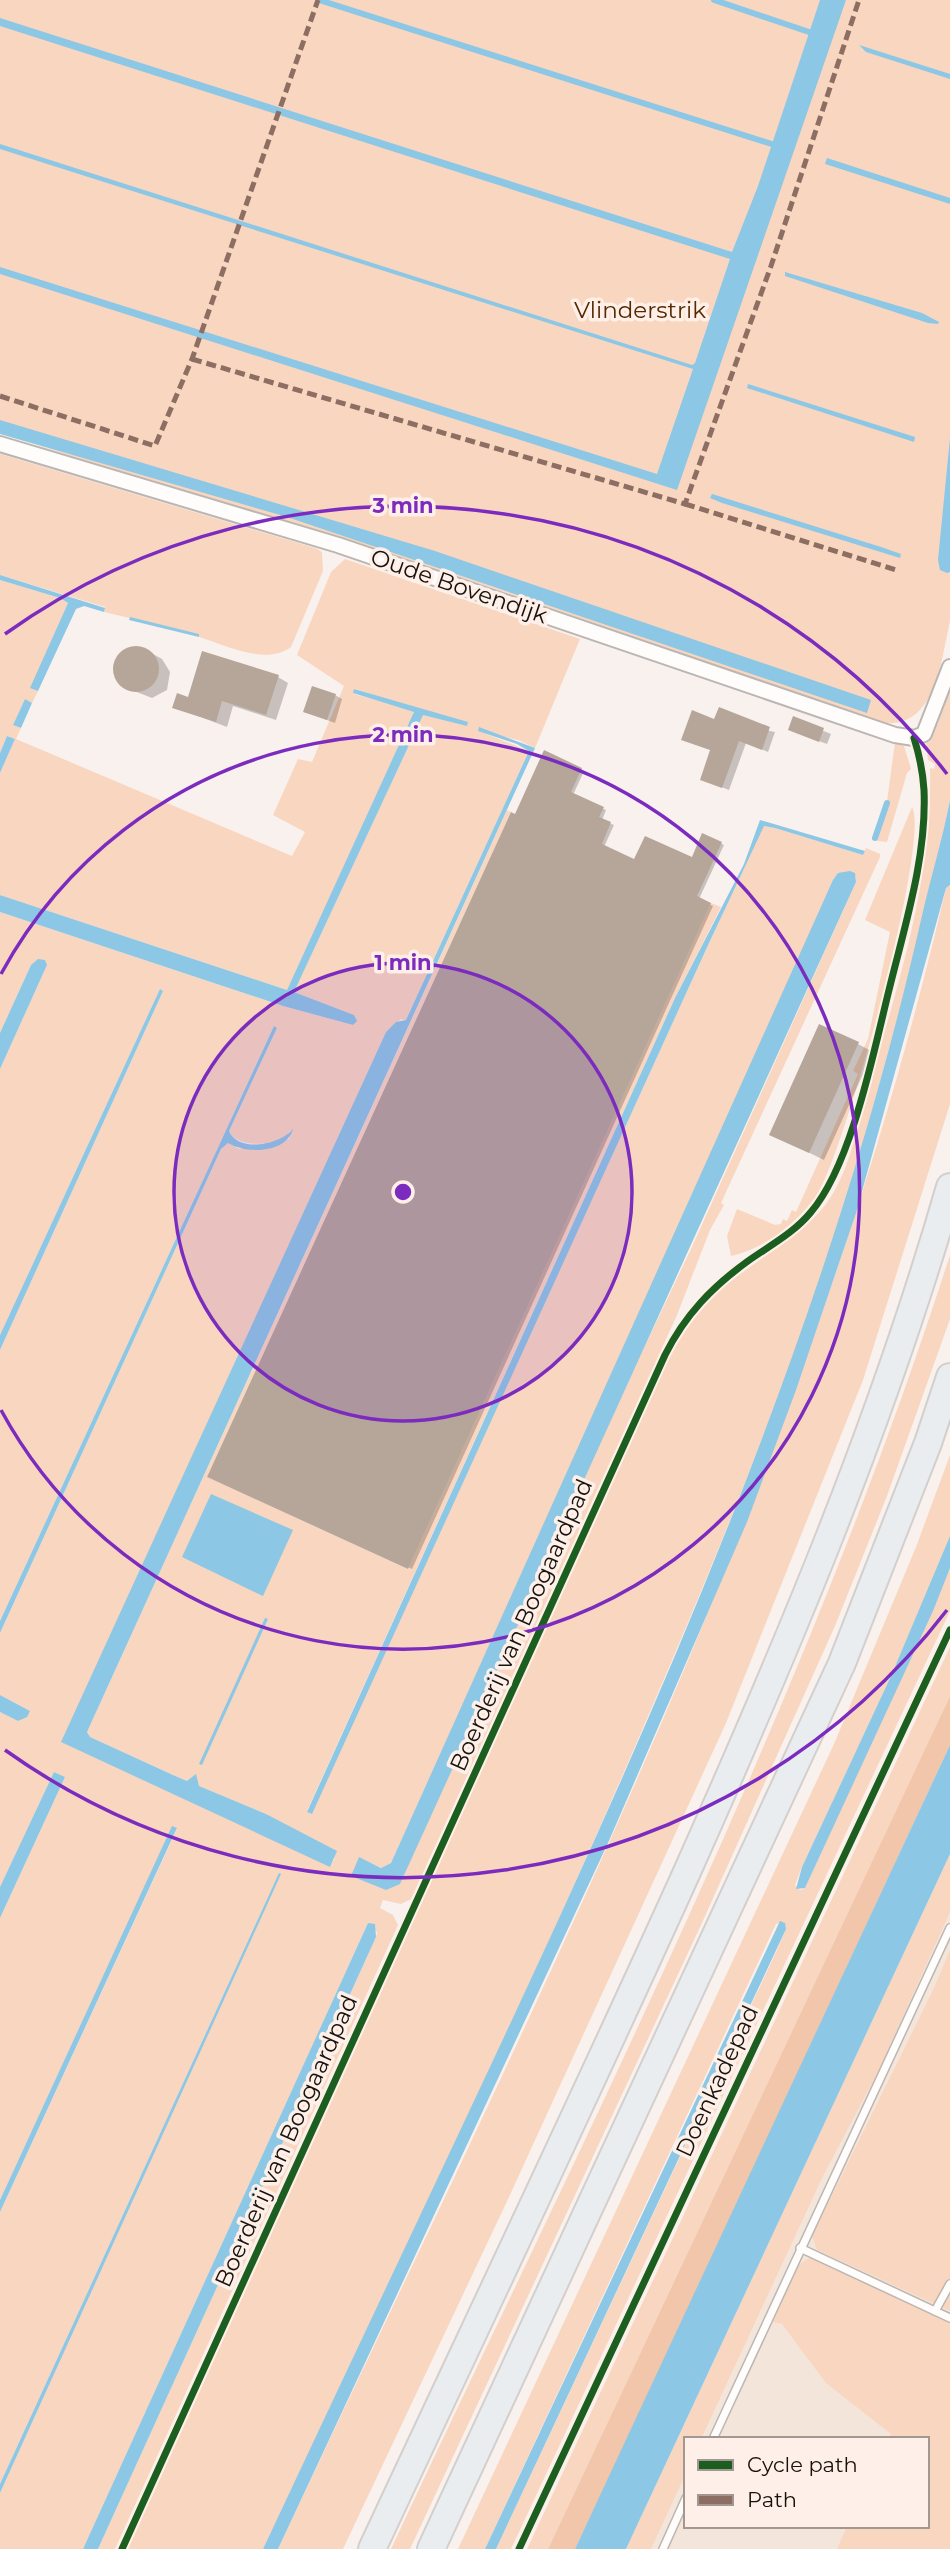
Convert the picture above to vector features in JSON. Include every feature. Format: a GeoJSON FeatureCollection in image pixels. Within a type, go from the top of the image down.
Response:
{"type":"FeatureCollection","features":[{"type":"Feature","properties":{"kind":"highway"},"geometry":{"type":"LineString","coordinates":[[372,2549],[631,1995],[767,1692],[877,1418],[950,1187]]}},
{"type":"Feature","properties":{"kind":"highway"},"geometry":{"type":"LineString","coordinates":[[431,2549],[842,1663],[928,1443],[950,1377]]}},
{"type":"Feature","properties":{"kind":"street","name":"Oude Bovendijk"},"geometry":{"type":"LineString","coordinates":[[0,444],[338,545],[895,735],[914,738],[924,734],[931,723],[950,667]]}},
{"type":"Feature","properties":{"kind":"lane"},"geometry":{"type":"LineString","coordinates":[[714,2437],[950,1928]]}},
{"type":"Feature","properties":{"kind":"lane"},"geometry":{"type":"LineString","coordinates":[[800,2248],[950,2318]]}},
{"type":"Feature","properties":{"kind":"lane"},"geometry":{"type":"LineString","coordinates":[[935,2311],[950,2284]]}},
{"type":"Feature","properties":{"kind":"lane"},"geometry":{"type":"LineString","coordinates":[[663,2549],[684,2502]]}},
{"type":"Feature","properties":{"kind":"shaded area"},"geometry":{"type":"Polygon","coordinates":[[[950,1696],[950,1745],[627,2440],[575,2549],[548,2549],[950,1696]]]}},
{"type":"Feature","properties":{"kind":"shaded area"},"geometry":{"type":"Polygon","coordinates":[[[950,1871],[950,2549],[634,2549],[684,2442],[684,2528],[929,2528],[929,2437],[686,2437],[950,1871]]]}},
{"type":"Feature","properties":{"kind":"green space","name":"Vlinderstrik"},"geometry":{"type":"Polygon","coordinates":[[[0,0],[950,0],[950,621],[939,672],[925,703],[915,715],[901,722],[884,723],[496,589],[277,519],[0,436],[100,462],[0,430],[0,0]]]}},
{"type":"Feature","properties":{"kind":"green space"},"geometry":{"type":"Polygon","coordinates":[[[0,454],[322,552],[323,571],[291,647],[269,655],[245,652],[199,637],[198,634],[104,612],[105,607],[0,575],[0,454]]]}},
{"type":"Feature","properties":{"kind":"green space"},"geometry":{"type":"Polygon","coordinates":[[[345,559],[580,639],[535,748],[518,740],[479,731],[529,751],[406,1020],[401,1019],[386,1032],[62,1742],[330,1866],[335,1858],[266,1814],[199,1786],[192,1778],[187,1781],[90,1737],[87,1732],[507,810],[511,812],[207,1477],[408,1569],[711,903],[721,907],[675,998],[307,1811],[311,1814],[763,826],[863,855],[866,848],[880,854],[880,857],[721,1203],[724,1205],[710,1230],[677,1315],[411,1899],[401,1904],[383,1900],[380,1908],[393,1915],[398,1925],[115,2549],[98,2549],[376,1937],[377,1932],[368,1923],[83,2549],[0,2549],[0,2493],[279,1873],[0,2484],[0,2212],[177,1829],[172,1827],[0,2200],[0,1918],[65,1777],[54,1772],[0,1887],[0,1712],[18,1721],[30,1711],[0,1695],[0,1633],[221,1149],[228,1143],[239,1149],[289,1139],[291,1130],[279,1140],[260,1144],[241,1141],[229,1131],[277,1028],[274,1026],[0,1621],[0,1350],[163,991],[160,989],[0,1335],[0,1069],[47,965],[31,965],[0,1033],[0,912],[283,1006],[353,1025],[354,1015],[294,992],[423,714],[467,726],[355,689],[354,694],[414,711],[287,990],[0,895],[0,773],[15,739],[7,736],[0,753],[0,580],[60,598],[68,603],[31,688],[38,691],[32,703],[25,699],[13,725],[21,728],[16,739],[292,856],[305,832],[273,815],[298,759],[312,762],[344,686],[297,655],[331,572],[345,559]],[[838,873],[391,1863],[382,1868],[359,1858],[386,1890],[691,1249],[856,877],[838,873]]]}},
{"type":"Feature","properties":{"kind":"green space"},"geometry":{"type":"Polygon","coordinates":[[[950,686],[950,800],[898,1015],[843,1209],[801,1335],[754,1460],[606,1813],[462,2130],[263,2549],[128,2549],[671,1354],[691,1322],[707,1303],[735,1278],[806,1226],[826,1204],[841,1179],[911,933],[926,851],[930,768],[934,769],[935,764],[928,760],[926,739],[938,724],[950,686]]]}},
{"type":"Feature","properties":{"kind":"green space"},"geometry":{"type":"Polygon","coordinates":[[[895,742],[904,746],[911,769],[907,773],[887,842],[872,840],[886,809],[895,742]]]}},
{"type":"Feature","properties":{"kind":"green space"},"geometry":{"type":"Polygon","coordinates":[[[912,807],[914,832],[909,876],[897,935],[863,1065],[829,1170],[816,1196],[789,1225],[756,1247],[731,1256],[727,1236],[737,1209],[775,1225],[781,1224],[783,1219],[787,1221],[792,1210],[796,1212],[858,1074],[853,1071],[868,1039],[890,932],[865,920],[912,807]]]}},
{"type":"Feature","properties":{"kind":"green space"},"geometry":{"type":"Polygon","coordinates":[[[950,885],[950,1104],[863,1380],[726,1723],[509,2197],[343,2549],[278,2549],[565,1940],[656,1735],[742,1528],[820,1318],[889,1105],[946,888],[950,885]]]}},
{"type":"Feature","properties":{"kind":"green space"},"geometry":{"type":"Polygon","coordinates":[[[950,1255],[950,1319],[887,1496],[835,1626],[701,1925],[410,2549],[391,2549],[617,2071],[762,1749],[830,1586],[893,1422],[950,1255]]]}},
{"type":"Feature","properties":{"kind":"green space"},"geometry":{"type":"Polygon","coordinates":[[[950,1455],[950,1536],[891,1676],[802,1867],[795,1885],[800,1890],[805,1888],[950,1568],[950,1611],[511,2549],[496,2549],[777,1950],[786,1929],[783,1922],[776,1924],[485,2549],[458,2549],[834,1744],[916,1547],[950,1455]]]}},
{"type":"Feature","properties":{"kind":"green space"},"geometry":{"type":"Polygon","coordinates":[[[950,1647],[950,1696],[548,2549],[527,2549],[950,1647]]]}},
{"type":"Feature","properties":{"kind":"green space"},"geometry":{"type":"Polygon","coordinates":[[[950,1854],[950,1912],[879,2070],[823,2176],[702,2437],[684,2437],[684,2477],[651,2549],[626,2549],[950,1854]]]}},
{"type":"Feature","properties":{"kind":"green space"},"geometry":{"type":"Polygon","coordinates":[[[950,1950],[950,2311],[817,2250],[812,2236],[934,1988],[950,1950]]]}},
{"type":"Feature","properties":{"kind":"green space"},"geometry":{"type":"Polygon","coordinates":[[[811,2257],[950,2322],[950,2549],[837,2549],[846,2528],[929,2528],[929,2437],[889,2437],[891,2434],[826,2383],[782,2324],[773,2322],[798,2265],[811,2257]]]}},
{"type":"Feature","properties":{"kind":"water"},"geometry":{"type":"Polygon","coordinates":[[[820,0],[846,0],[677,490],[0,274],[0,267],[657,474],[693,369],[0,149],[0,144],[692,365],[695,363],[730,259],[0,26],[0,18],[732,252],[758,186],[820,0]]]}},
{"type":"Feature","properties":{"kind":"water"},"geometry":{"type":"Polygon","coordinates":[[[859,45],[950,74],[950,79],[866,52],[859,45]]]}},
{"type":"Feature","properties":{"kind":"water"},"geometry":{"type":"Polygon","coordinates":[[[827,158],[950,198],[950,204],[825,164],[827,158]]]}},
{"type":"Feature","properties":{"kind":"water"},"geometry":{"type":"Polygon","coordinates":[[[785,272],[922,313],[939,322],[928,323],[785,276],[785,272]]]}},
{"type":"Feature","properties":{"kind":"water"},"geometry":{"type":"Polygon","coordinates":[[[748,384],[915,437],[914,442],[747,388],[748,384]]]}},
{"type":"Feature","properties":{"kind":"water"},"geometry":{"type":"Polygon","coordinates":[[[0,420],[435,551],[871,700],[867,713],[287,517],[0,434],[0,420]]]}},
{"type":"Feature","properties":{"kind":"water"},"geometry":{"type":"Polygon","coordinates":[[[950,438],[950,572],[947,573],[940,570],[938,560],[950,438]]]}},
{"type":"Feature","properties":{"kind":"water"},"geometry":{"type":"Polygon","coordinates":[[[712,494],[881,547],[901,554],[900,558],[722,503],[710,498],[712,494]]]}},
{"type":"Feature","properties":{"kind":"water"},"geometry":{"type":"Polygon","coordinates":[[[0,575],[105,608],[104,612],[84,606],[76,609],[38,691],[30,688],[68,603],[60,598],[0,580],[0,575]]]}},
{"type":"Feature","properties":{"kind":"water"},"geometry":{"type":"Polygon","coordinates":[[[130,617],[199,634],[199,637],[129,620],[130,617]]]}},
{"type":"Feature","properties":{"kind":"water"},"geometry":{"type":"Polygon","coordinates":[[[354,689],[468,722],[467,726],[423,715],[294,992],[354,1015],[357,1021],[353,1025],[283,1006],[0,912],[0,895],[287,990],[414,712],[353,693],[354,689]]]}},
{"type":"Feature","properties":{"kind":"water"},"geometry":{"type":"Polygon","coordinates":[[[25,699],[32,703],[21,728],[13,725],[25,699]]]}},
{"type":"Feature","properties":{"kind":"water"},"geometry":{"type":"Polygon","coordinates":[[[479,727],[535,748],[87,1732],[90,1737],[187,1781],[196,1774],[199,1786],[266,1814],[337,1851],[330,1867],[61,1742],[386,1032],[396,1022],[406,1020],[529,751],[517,744],[478,731],[479,727]]]}},
{"type":"Feature","properties":{"kind":"water"},"geometry":{"type":"Polygon","coordinates":[[[7,736],[15,739],[0,773],[0,753],[7,736]]]}},
{"type":"Feature","properties":{"kind":"water"},"geometry":{"type":"Polygon","coordinates":[[[950,800],[950,885],[946,888],[856,1213],[796,1390],[747,1522],[608,1843],[278,2549],[263,2549],[554,1930],[678,1648],[736,1506],[840,1217],[883,1069],[950,800]]]}},
{"type":"Feature","properties":{"kind":"water"},"geometry":{"type":"Polygon","coordinates":[[[760,820],[865,851],[863,855],[764,826],[312,1814],[307,1812],[675,998],[744,864],[760,820]]]}},
{"type":"Feature","properties":{"kind":"water"},"geometry":{"type":"Polygon","coordinates":[[[838,873],[855,873],[856,882],[400,1884],[386,1890],[351,1876],[359,1857],[381,1868],[391,1863],[833,880],[838,873]]]}},
{"type":"Feature","properties":{"kind":"water"},"geometry":{"type":"Polygon","coordinates":[[[38,959],[45,960],[47,965],[0,1069],[0,1033],[31,965],[38,959]]]}},
{"type":"Feature","properties":{"kind":"water"},"geometry":{"type":"Polygon","coordinates":[[[160,989],[163,991],[0,1350],[0,1335],[160,989]]]}},
{"type":"Feature","properties":{"kind":"water"},"geometry":{"type":"Polygon","coordinates":[[[274,1026],[277,1028],[229,1131],[234,1138],[242,1142],[260,1144],[279,1139],[293,1129],[282,1143],[265,1150],[245,1149],[228,1143],[221,1149],[0,1633],[0,1621],[274,1026]]]}},
{"type":"Feature","properties":{"kind":"water"},"geometry":{"type":"Polygon","coordinates":[[[211,1494],[293,1530],[263,1596],[182,1557],[211,1494]]]}},
{"type":"Feature","properties":{"kind":"water"},"geometry":{"type":"Polygon","coordinates":[[[950,1536],[950,1568],[933,1611],[805,1888],[796,1889],[802,1867],[891,1676],[950,1536]]]}},
{"type":"Feature","properties":{"kind":"water"},"geometry":{"type":"Polygon","coordinates":[[[265,1618],[268,1619],[202,1765],[199,1764],[265,1618]]]}},
{"type":"Feature","properties":{"kind":"water"},"geometry":{"type":"Polygon","coordinates":[[[0,1695],[30,1711],[27,1717],[18,1721],[0,1712],[0,1695]]]}},
{"type":"Feature","properties":{"kind":"water"},"geometry":{"type":"Polygon","coordinates":[[[950,1745],[950,1854],[626,2549],[575,2549],[950,1745]]]}},
{"type":"Feature","properties":{"kind":"water"},"geometry":{"type":"Polygon","coordinates":[[[54,1772],[65,1777],[0,1918],[0,1887],[54,1772]]]}},
{"type":"Feature","properties":{"kind":"water"},"geometry":{"type":"Polygon","coordinates":[[[172,1826],[177,1828],[0,2212],[0,2200],[172,1826]]]}},
{"type":"Feature","properties":{"kind":"water"},"geometry":{"type":"Polygon","coordinates":[[[279,1873],[281,1874],[0,2493],[0,2484],[279,1873]]]}},
{"type":"Feature","properties":{"kind":"water"},"geometry":{"type":"Polygon","coordinates":[[[780,1921],[785,1923],[786,1929],[496,2549],[485,2549],[780,1921]]]}},
{"type":"Feature","properties":{"kind":"water"},"geometry":{"type":"Polygon","coordinates":[[[368,1923],[375,1924],[376,1937],[98,2549],[83,2549],[368,1923]]]}},
{"type":"Feature","properties":{"kind":"building"},"geometry":{"type":"Polygon","coordinates":[[[136,646],[153,652],[159,669],[153,686],[136,692],[119,686],[113,669],[119,652],[136,646]]]}},
{"type":"Feature","properties":{"kind":"building"},"geometry":{"type":"Polygon","coordinates":[[[202,651],[279,675],[266,715],[222,701],[216,722],[172,708],[177,693],[188,697],[202,651]]]}},
{"type":"Feature","properties":{"kind":"building"},"geometry":{"type":"Polygon","coordinates":[[[312,686],[336,694],[327,720],[303,712],[312,686]]]}},
{"type":"Feature","properties":{"kind":"building"},"geometry":{"type":"Polygon","coordinates":[[[719,707],[770,727],[762,750],[739,741],[722,788],[700,780],[710,750],[681,740],[692,710],[714,719],[719,707]]]}},
{"type":"Feature","properties":{"kind":"building"},"geometry":{"type":"Polygon","coordinates":[[[793,716],[824,728],[819,742],[788,730],[793,716]]]}},
{"type":"Feature","properties":{"kind":"building"},"geometry":{"type":"Polygon","coordinates":[[[544,750],[582,768],[571,792],[604,807],[599,817],[611,822],[602,844],[634,859],[645,836],[692,857],[702,833],[722,842],[697,896],[711,903],[408,1569],[207,1477],[511,812],[515,814],[544,750]]]}},
{"type":"Feature","properties":{"kind":"building"},"geometry":{"type":"Polygon","coordinates":[[[819,1024],[859,1042],[809,1153],[769,1135],[819,1024]]]}},
{"type":"Feature","properties":{"kind":"waterway"},"geometry":{"type":"LineString","coordinates":[[319,0],[778,146]]}},
{"type":"Feature","properties":{"kind":"waterway"},"geometry":{"type":"LineString","coordinates":[[714,0],[815,34]]}},
{"type":"Feature","properties":{"kind":"waterway"},"geometry":{"type":"LineString","coordinates":[[875,838],[887,803]]}},
{"type":"Feature","properties":{"kind":"marked path"},"geometry":{"type":"LineString","coordinates":[[0,396],[155,446],[192,359],[318,0]]}},
{"type":"Feature","properties":{"kind":"marked path"},"geometry":{"type":"LineString","coordinates":[[192,359],[685,504],[771,266],[859,0]]}},
{"type":"Feature","properties":{"kind":"marked path"},"geometry":{"type":"LineString","coordinates":[[685,504],[896,570]]}},
{"type":"Feature","properties":{"kind":"cycle path","name":"Boerderij van Boogaardpad"},"geometry":{"type":"LineString","coordinates":[[122,2549],[665,1355],[681,1327],[711,1292],[804,1220],[825,1192],[838,1167],[868,1077],[918,867],[924,790],[914,738]]}},
{"type":"Feature","properties":{"kind":"cycle path","name":"Doenkadepad"},"geometry":{"type":"LineString","coordinates":[[519,2549],[950,1630]]}}]}
